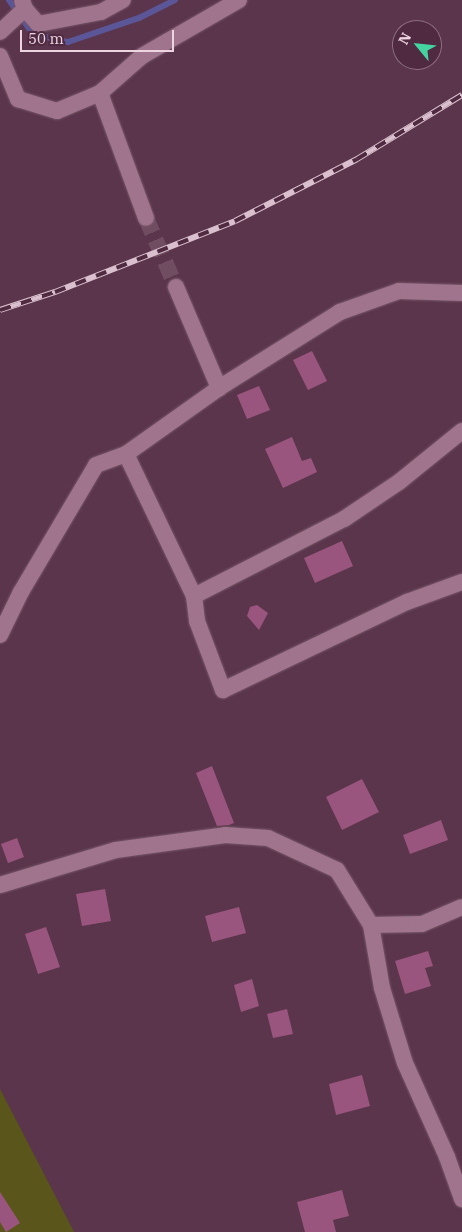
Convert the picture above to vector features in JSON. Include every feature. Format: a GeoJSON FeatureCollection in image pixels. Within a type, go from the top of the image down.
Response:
{"type":"FeatureCollection","features":[{"type":"Feature","properties":{"kind":"street"},"geometry":{"type":"LineString","coordinates":[[16,15],[38,24],[101,12],[123,0]]}},
{"type":"Feature","properties":{"kind":"street"},"geometry":{"type":"LineString","coordinates":[[0,56],[18,99],[56,111],[100,93],[142,56],[239,0]]}},
{"type":"Feature","properties":{"kind":"street"},"geometry":{"type":"LineString","coordinates":[[100,93],[146,218]]}},
{"type":"Feature","properties":{"kind":"street"},"geometry":{"type":"LineString","coordinates":[[176,287],[219,388]]}},
{"type":"Feature","properties":{"kind":"street"},"geometry":{"type":"LineString","coordinates":[[0,635],[21,592],[96,465],[126,454],[219,388],[340,312],[399,291],[462,293]]}},
{"type":"Feature","properties":{"kind":"street"},"geometry":{"type":"LineString","coordinates":[[194,596],[344,519],[399,482],[462,431]]}},
{"type":"Feature","properties":{"kind":"street"},"geometry":{"type":"LineString","coordinates":[[126,454],[194,596],[196,621],[223,690],[407,602],[462,582]]}},
{"type":"Feature","properties":{"kind":"street"},"geometry":{"type":"LineString","coordinates":[[0,885],[19,877],[116,850],[225,836],[268,838],[337,870],[371,926],[382,988],[404,1063],[447,1157],[462,1199]]}},
{"type":"Feature","properties":{"kind":"street"},"geometry":{"type":"LineString","coordinates":[[371,926],[422,924],[462,907]]}},
{"type":"Feature","properties":{"kind":"shaded area"},"geometry":{"type":"Polygon","coordinates":[[[0,1089],[74,1232],[0,1232],[0,1089]]]}},
{"type":"Feature","properties":{"kind":"building"},"geometry":{"type":"Polygon","coordinates":[[[312,351],[327,381],[308,390],[293,360],[312,351]]]}},
{"type":"Feature","properties":{"kind":"building"},"geometry":{"type":"Polygon","coordinates":[[[259,386],[270,410],[247,419],[237,395],[259,386]]]}},
{"type":"Feature","properties":{"kind":"building"},"geometry":{"type":"Polygon","coordinates":[[[292,437],[302,461],[311,458],[317,472],[283,488],[265,449],[292,437]]]}},
{"type":"Feature","properties":{"kind":"building"},"geometry":{"type":"Polygon","coordinates":[[[342,541],[353,566],[315,583],[304,558],[342,541]]]}},
{"type":"Feature","properties":{"kind":"building"},"geometry":{"type":"Polygon","coordinates":[[[257,605],[268,613],[259,630],[247,616],[250,607],[257,605]]]}},
{"type":"Feature","properties":{"kind":"building"},"geometry":{"type":"Polygon","coordinates":[[[212,766],[234,823],[229,825],[217,826],[196,773],[212,766]]]}},
{"type":"Feature","properties":{"kind":"building"},"geometry":{"type":"Polygon","coordinates":[[[362,779],[379,812],[342,830],[326,797],[362,779]]]}},
{"type":"Feature","properties":{"kind":"building"},"geometry":{"type":"Polygon","coordinates":[[[441,820],[448,840],[410,854],[403,835],[441,820]]]}},
{"type":"Feature","properties":{"kind":"building"},"geometry":{"type":"Polygon","coordinates":[[[17,838],[24,857],[8,863],[1,844],[17,838]]]}},
{"type":"Feature","properties":{"kind":"building"},"geometry":{"type":"Polygon","coordinates":[[[105,889],[111,921],[82,926],[76,894],[105,889]]]}},
{"type":"Feature","properties":{"kind":"building"},"geometry":{"type":"Polygon","coordinates":[[[239,907],[246,933],[212,942],[205,916],[239,907]]]}},
{"type":"Feature","properties":{"kind":"building"},"geometry":{"type":"Polygon","coordinates":[[[46,927],[60,967],[38,974],[25,934],[46,927]]]}},
{"type":"Feature","properties":{"kind":"building"},"geometry":{"type":"Polygon","coordinates":[[[428,951],[433,966],[425,968],[431,986],[405,994],[395,961],[428,951]]]}},
{"type":"Feature","properties":{"kind":"building"},"geometry":{"type":"Polygon","coordinates":[[[252,979],[259,1006],[241,1012],[234,985],[252,979]]]}},
{"type":"Feature","properties":{"kind":"building"},"geometry":{"type":"Polygon","coordinates":[[[287,1009],[293,1034],[273,1038],[267,1014],[287,1009]]]}},
{"type":"Feature","properties":{"kind":"building"},"geometry":{"type":"Polygon","coordinates":[[[362,1075],[370,1106],[336,1115],[329,1084],[362,1075]]]}},
{"type":"Feature","properties":{"kind":"building"},"geometry":{"type":"Polygon","coordinates":[[[342,1190],[349,1216],[333,1220],[336,1232],[305,1232],[297,1202],[342,1190]]]}},
{"type":"Feature","properties":{"kind":"building"},"geometry":{"type":"Polygon","coordinates":[[[0,1192],[20,1223],[6,1232],[0,1222],[0,1192]]]}},
{"type":"Feature","properties":{"kind":"waterway"},"geometry":{"type":"LineString","coordinates":[[9,0],[33,34],[68,42],[139,18],[175,0]]}},
{"type":"Feature","properties":{"kind":"tunnel"},"geometry":{"type":"LineString","coordinates":[[146,218],[176,287]]}},
{"type":"Feature","properties":{"kind":"railway"},"geometry":{"type":"LineString","coordinates":[[0,310],[55,292],[235,221],[357,159],[462,95]]}}]}
